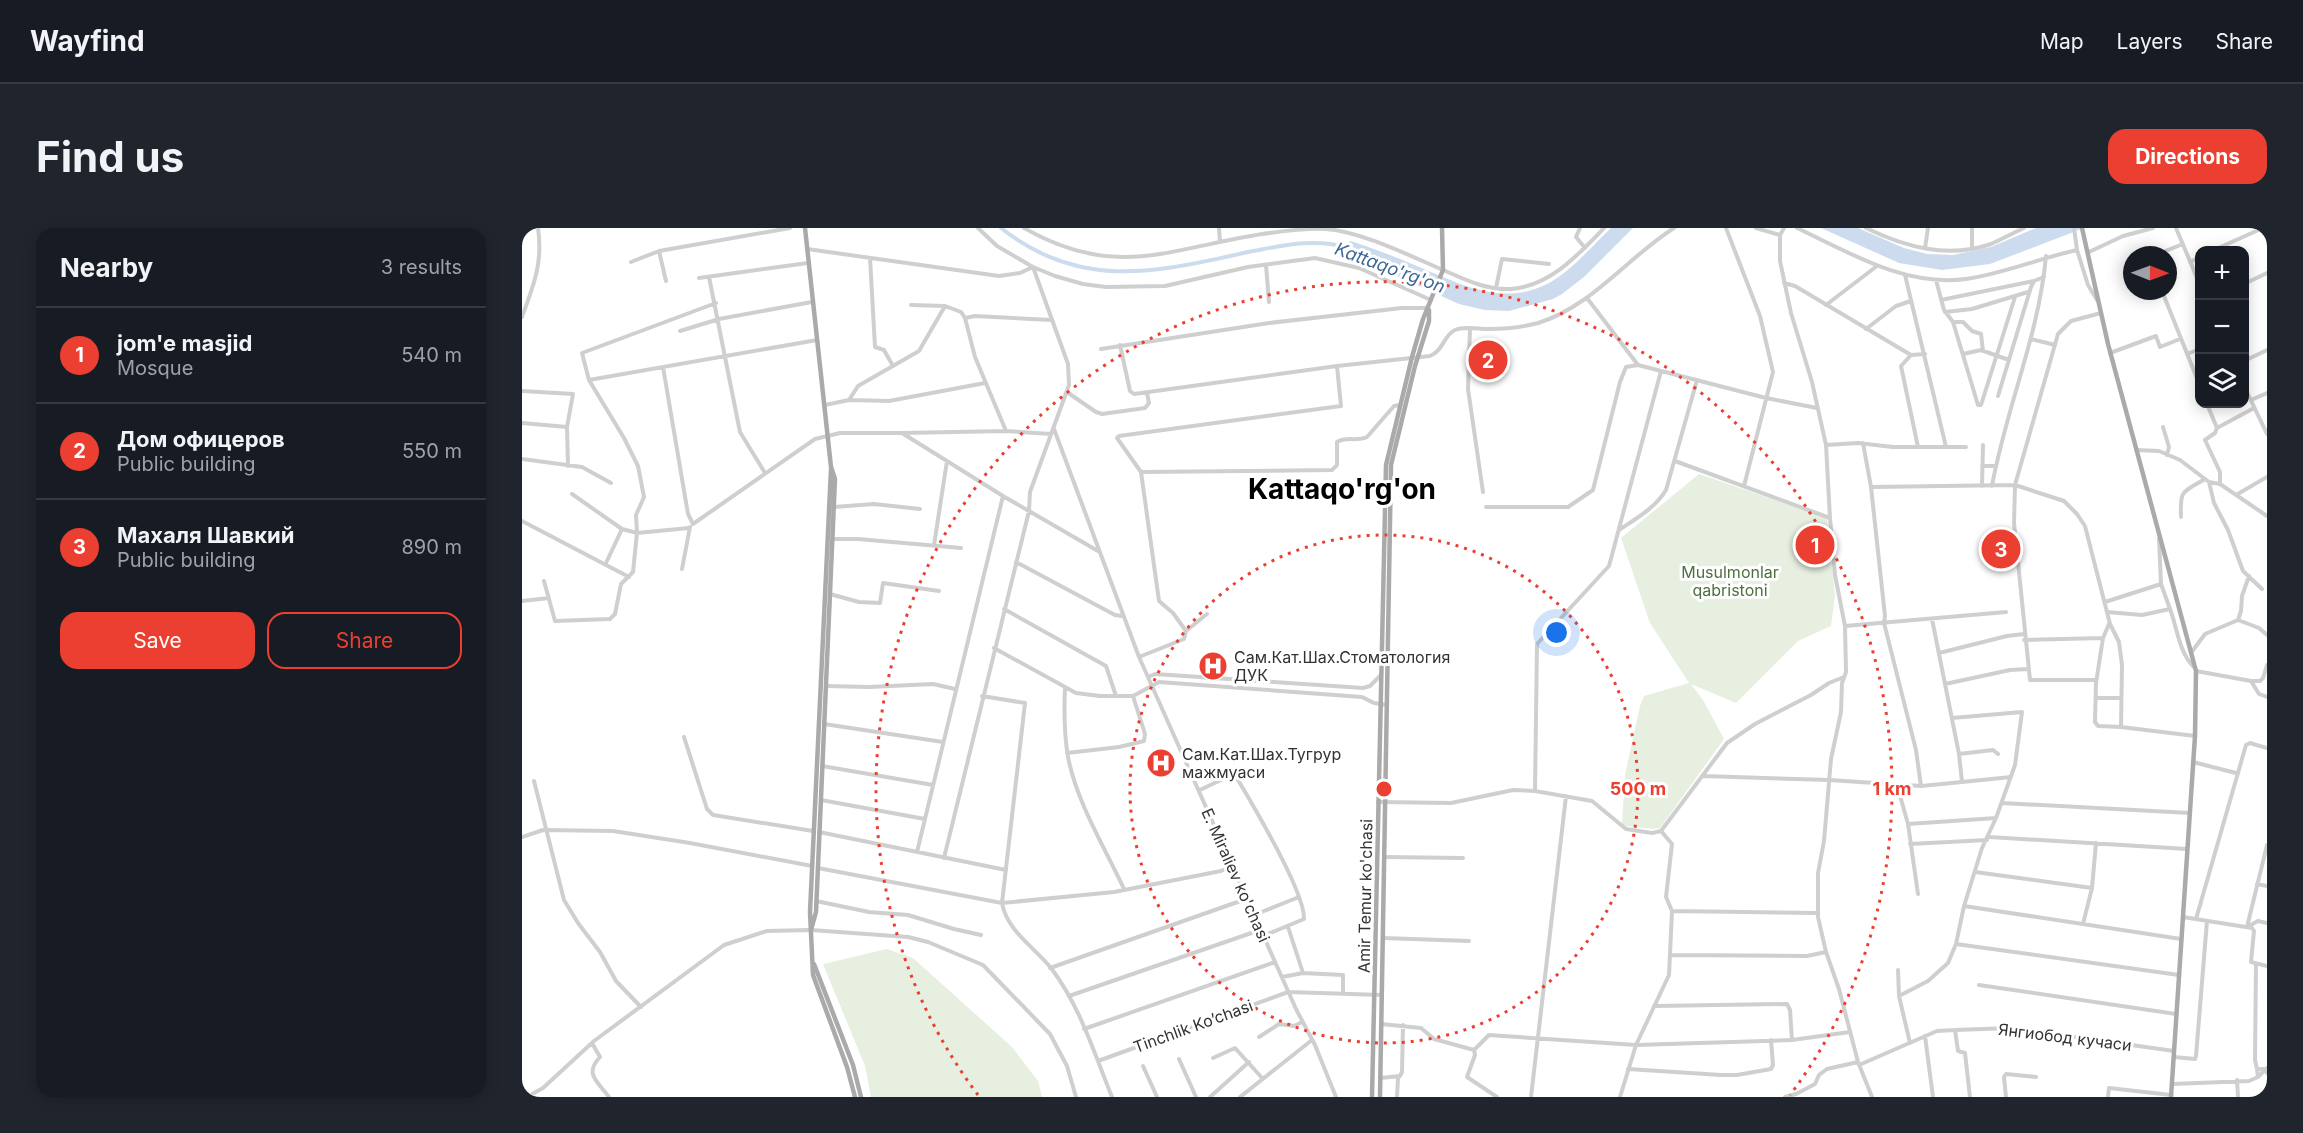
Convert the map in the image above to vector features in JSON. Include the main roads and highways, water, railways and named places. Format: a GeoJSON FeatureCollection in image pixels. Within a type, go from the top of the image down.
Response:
{"type":"FeatureCollection","features":[{"type":"Feature","properties":{"kind":"main road"},"geometry":{"type":"LineString","coordinates":[[805,228],[831,467],[828,489],[816,832],[816,901],[812,930]]}},
{"type":"Feature","properties":{"kind":"main road"},"geometry":{"type":"LineString","coordinates":[[1429,308],[1442,272],[1442,228]]}},
{"type":"Feature","properties":{"kind":"main road"},"geometry":{"type":"LineString","coordinates":[[2082,228],[2110,353],[2195,669],[2195,736],[2171,1096]]}},
{"type":"Feature","properties":{"kind":"main road","name":"Amir Temur ko'chasi"},"geometry":{"type":"LineString","coordinates":[[1380,1097],[1387,705],[1386,465],[1412,357],[1429,308]]}},
{"type":"Feature","properties":{"kind":"main road","name":"Amir Temur ko'chasi"},"geometry":{"type":"LineString","coordinates":[[1372,1097],[1380,704],[1387,522],[1392,457],[1429,321],[1429,308]]}},
{"type":"Feature","properties":{"kind":"main road"},"geometry":{"type":"LineString","coordinates":[[816,832],[822,766],[833,539],[835,479],[831,467]]}},
{"type":"Feature","properties":{"kind":"main road"},"geometry":{"type":"LineString","coordinates":[[815,867],[810,912],[813,975],[847,1067],[855,1097]]}},
{"type":"Feature","properties":{"kind":"main road"},"geometry":{"type":"LineString","coordinates":[[813,962],[853,1065],[861,1097]]}},
{"type":"Feature","properties":{"kind":"water"},"geometry":{"type":"Polygon","coordinates":[[[1611,228],[1633,228],[1584,277],[1562,294],[1553,299],[1509,311],[1485,310],[1459,304],[1346,253],[1339,245],[1351,241],[1467,286],[1483,291],[1515,293],[1532,290],[1557,278],[1574,265],[1611,228]]]}},
{"type":"Feature","properties":{"kind":"water"},"geometry":{"type":"Polygon","coordinates":[[[1821,228],[1858,228],[1904,248],[1927,254],[1953,255],[1991,247],[2036,228],[2084,228],[1990,264],[1942,270],[1899,263],[1821,228]]]}},
{"type":"Feature","properties":{"kind":"waterway","name":"Kattaqo'rg'on"},"geometry":{"type":"LineString","coordinates":[[1001,228],[1032,248],[1062,262],[1093,269],[1123,271],[1154,270],[1298,244],[1322,243],[1344,247]]}},
{"type":"Feature","properties":{"kind":"place","name":"Дом офицеров"},"geometry":{"type":"Point","coordinates":[1488,360]}},
{"type":"Feature","properties":{"kind":"place","name":"jom'e masjid"},"geometry":{"type":"Point","coordinates":[1815,545]}},
{"type":"Feature","properties":{"kind":"place","name":"Махаля Шавкий"},"geometry":{"type":"Point","coordinates":[2001,549]}},
{"type":"Feature","properties":{"kind":"place","name":"Сам.Кат.Шах.Стоматология ДУК"},"geometry":{"type":"Point","coordinates":[1213,666]}},
{"type":"Feature","properties":{"kind":"place","name":"Сам.Кат.Шах.Тугрур мажмуаси"},"geometry":{"type":"Point","coordinates":[1161,763]}},
{"type":"Feature","properties":{"kind":"district","name":"Kattaqo'rg'on"},"geometry":{"type":"Point","coordinates":[1342,489]}},
{"type":"Feature","properties":{"kind":"park label","name":"Musulmonlar qabristoni"},"geometry":{"type":"Point","coordinates":[1730,581]}}]}
